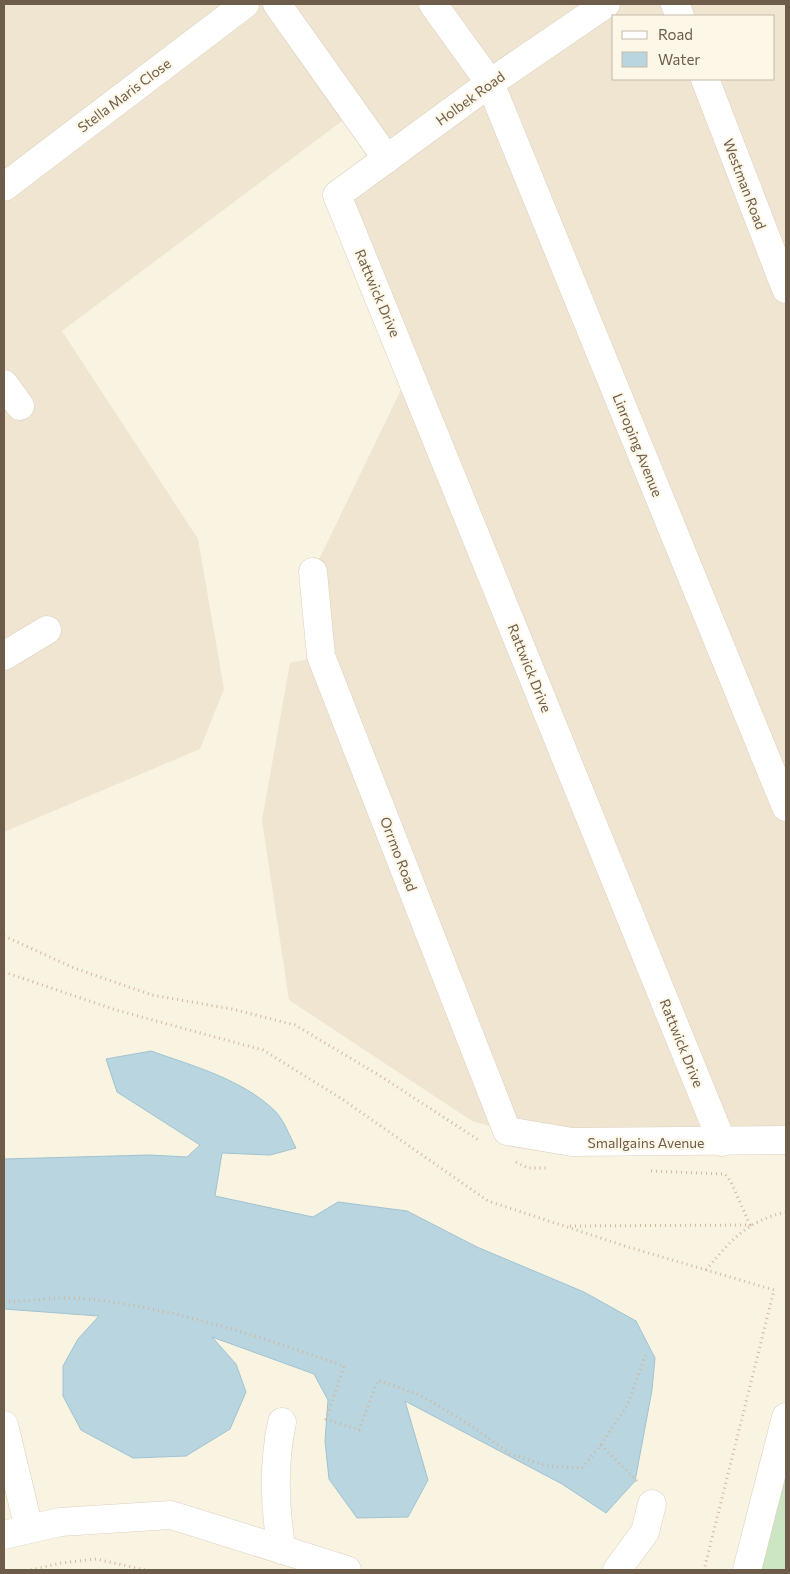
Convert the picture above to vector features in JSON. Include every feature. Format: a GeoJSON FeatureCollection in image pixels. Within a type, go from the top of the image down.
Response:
{"type":"FeatureCollection","features":[{"type":"Feature","properties":{"kind":"street","name":"Stella Maris Close"},"geometry":{"type":"LineString","coordinates":[[4,187],[245,4]]}},
{"type":"Feature","properties":{"kind":"street"},"geometry":{"type":"LineString","coordinates":[[277,4],[387,158]]}},
{"type":"Feature","properties":{"kind":"street","name":"Linroping Avenue"},"geometry":{"type":"LineString","coordinates":[[433,4],[490,83],[786,807]]}},
{"type":"Feature","properties":{"kind":"street","name":"Holbek Road"},"geometry":{"type":"LineString","coordinates":[[337,195],[490,83],[606,4]]}},
{"type":"Feature","properties":{"kind":"street","name":"Westman Road"},"geometry":{"type":"LineString","coordinates":[[705,80],[786,289]]}},
{"type":"Feature","properties":{"kind":"street","name":"Rattwick Drive"},"geometry":{"type":"LineString","coordinates":[[337,195],[722,1142]]}},
{"type":"Feature","properties":{"kind":"street"},"geometry":{"type":"LineString","coordinates":[[4,384],[20,406]]}},
{"type":"Feature","properties":{"kind":"street","name":"Orrmo Road"},"geometry":{"type":"LineString","coordinates":[[313,572],[321,656],[496,1138]]}},
{"type":"Feature","properties":{"kind":"street"},"geometry":{"type":"LineString","coordinates":[[4,656],[48,630]]}},
{"type":"Feature","properties":{"kind":"street","name":"Smallgains Avenue"},"geometry":{"type":"LineString","coordinates":[[496,1138],[572,1142],[786,1140]]}},
{"type":"Feature","properties":{"kind":"street"},"geometry":{"type":"LineString","coordinates":[[747,1570],[786,1418]]}},
{"type":"Feature","properties":{"kind":"street"},"geometry":{"type":"LineString","coordinates":[[282,1422],[276,1448],[275,1509],[282,1550]]}},
{"type":"Feature","properties":{"kind":"street"},"geometry":{"type":"LineString","coordinates":[[4,1425],[16,1532],[60,1522],[171,1515],[347,1570]]}},
{"type":"Feature","properties":{"kind":"street"},"geometry":{"type":"LineString","coordinates":[[617,1570],[645,1532],[648,1495]]}},
{"type":"Feature","properties":{"kind":"path"},"geometry":{"type":"LineString","coordinates":[[4,936],[74,968],[152,996],[232,1010],[295,1025],[382,1077],[496,1138]]}},
{"type":"Feature","properties":{"kind":"path"},"geometry":{"type":"LineString","coordinates":[[4,972],[116,1010],[263,1050],[342,1099],[488,1201],[774,1290],[704,1570]]}},
{"type":"Feature","properties":{"kind":"path"},"geometry":{"type":"LineString","coordinates":[[511,1159],[528,1168],[553,1168]]}},
{"type":"Feature","properties":{"kind":"path"},"geometry":{"type":"LineString","coordinates":[[648,1171],[725,1174],[731,1182],[750,1225]]}},
{"type":"Feature","properties":{"kind":"path"},"geometry":{"type":"LineString","coordinates":[[706,1270],[731,1241],[750,1225],[766,1216],[786,1212]]}},
{"type":"Feature","properties":{"kind":"path"},"geometry":{"type":"LineString","coordinates":[[565,1226],[750,1225]]}},
{"type":"Feature","properties":{"kind":"path"},"geometry":{"type":"LineString","coordinates":[[4,1302],[86,1298],[175,1314],[300,1350],[344,1366],[326,1419],[359,1430],[378,1380],[420,1395],[472,1426],[510,1454],[547,1466],[582,1468],[601,1445],[628,1404],[646,1354]]}},
{"type":"Feature","properties":{"kind":"path"},"geometry":{"type":"LineString","coordinates":[[601,1445],[648,1495]]}},
{"type":"Feature","properties":{"kind":"path"},"geometry":{"type":"LineString","coordinates":[[32,1570],[61,1563],[96,1559],[145,1570]]}},
{"type":"Feature","properties":{"kind":"shaded area"},"geometry":{"type":"Polygon","coordinates":[[[4,4],[786,4],[786,1140],[507,1131],[472,1121],[289,1000],[262,820],[290,663],[321,656],[313,572],[410,371],[337,195],[387,159],[354,112],[62,331],[198,539],[224,689],[200,749],[4,832],[4,4]]]}},
{"type":"Feature","properties":{"kind":"green space"},"geometry":{"type":"Polygon","coordinates":[[[786,1461],[786,1570],[761,1570],[786,1461]]]}},
{"type":"Feature","properties":{"kind":"water"},"geometry":{"type":"Polygon","coordinates":[[[151,1051],[200,1068],[248,1090],[275,1111],[296,1148],[270,1155],[222,1153],[215,1196],[313,1217],[338,1202],[407,1211],[477,1247],[584,1292],[636,1321],[655,1358],[652,1390],[635,1481],[606,1513],[562,1484],[405,1401],[428,1480],[408,1517],[357,1518],[329,1479],[325,1441],[328,1400],[314,1374],[212,1337],[236,1364],[246,1392],[230,1429],[186,1456],[133,1458],[81,1430],[63,1396],[63,1366],[78,1339],[99,1316],[4,1309],[4,1159],[150,1155],[187,1157],[200,1145],[117,1092],[106,1059],[151,1051]]]}}]}
